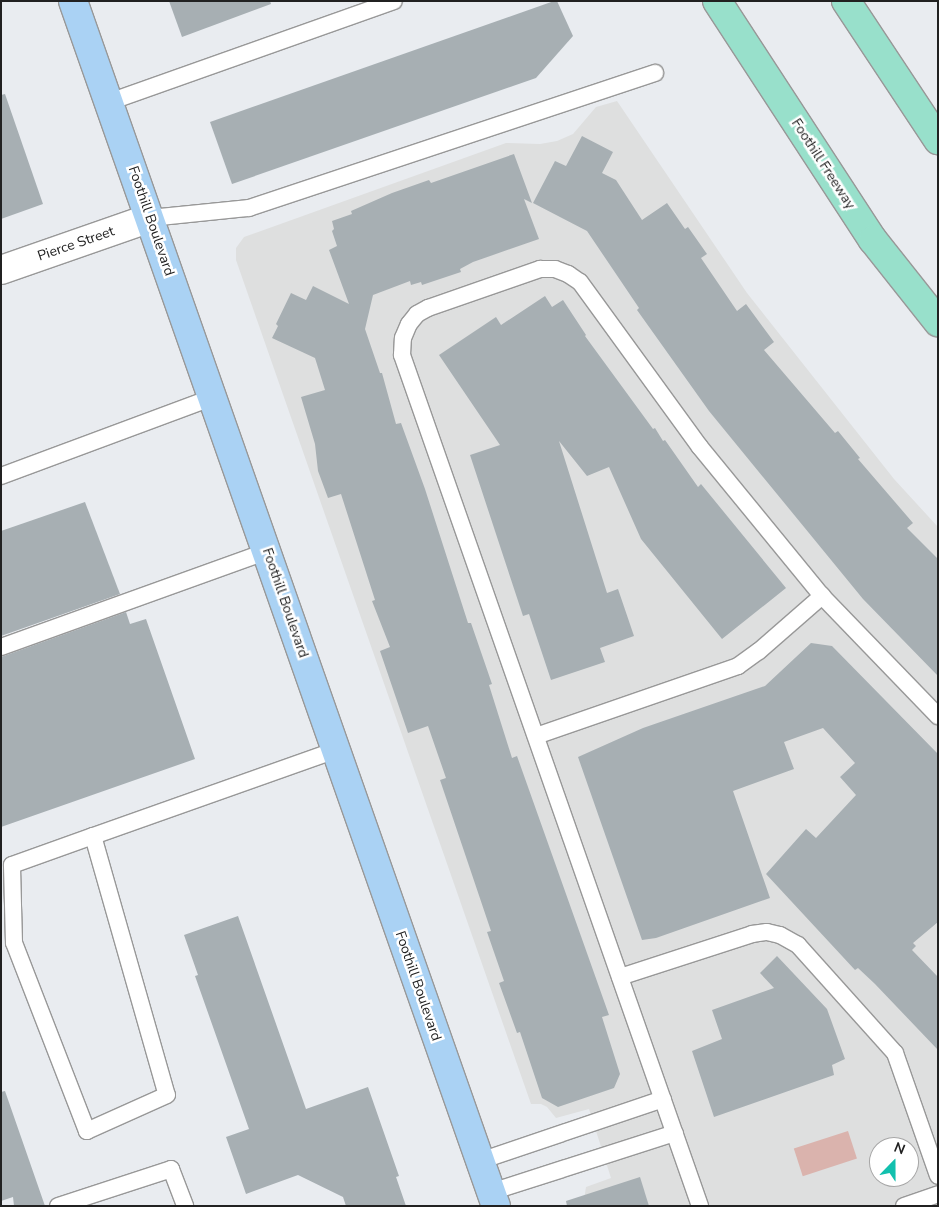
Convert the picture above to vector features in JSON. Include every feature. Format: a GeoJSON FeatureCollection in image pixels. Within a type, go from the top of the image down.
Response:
{"type":"FeatureCollection","features":[{"type":"Feature","properties":{"kind":"highway","name":"Foothill Freeway"},"geometry":{"type":"LineString","coordinates":[[717,1],[873,240],[938,322]]}},
{"type":"Feature","properties":{"kind":"highway"},"geometry":{"type":"LineString","coordinates":[[846,1],[938,140]]}},
{"type":"Feature","properties":{"kind":"main road","name":"Foothill Boulevard"},"geometry":{"type":"LineString","coordinates":[[73,1],[493,1199]]}},
{"type":"Feature","properties":{"kind":"street","name":"Pierce Street"},"geometry":{"type":"LineString","coordinates":[[1,270],[150,218]]}},
{"type":"Feature","properties":{"kind":"lane"},"geometry":{"type":"LineString","coordinates":[[109,102],[394,1]]}},
{"type":"Feature","properties":{"kind":"lane"},"geometry":{"type":"LineString","coordinates":[[150,218],[249,208],[655,73]]}},
{"type":"Feature","properties":{"kind":"lane"},"geometry":{"type":"LineString","coordinates":[[700,1206],[402,355],[403,338],[409,324],[417,314],[428,308],[540,269],[555,269],[568,274],[580,282],[700,447],[822,596],[938,716]]}},
{"type":"Feature","properties":{"kind":"lane"},"geometry":{"type":"LineString","coordinates":[[1,476],[213,397]]}},
{"type":"Feature","properties":{"kind":"lane"},"geometry":{"type":"LineString","coordinates":[[1,647],[266,551]]}},
{"type":"Feature","properties":{"kind":"lane"},"geometry":{"type":"LineString","coordinates":[[536,736],[738,666],[822,596]]}},
{"type":"Feature","properties":{"kind":"lane"},"geometry":{"type":"LineString","coordinates":[[93,836],[167,1095],[87,1131],[14,944],[12,865],[93,836],[336,750]]}},
{"type":"Feature","properties":{"kind":"lane"},"geometry":{"type":"LineString","coordinates":[[620,976],[752,934],[767,932],[780,935],[798,945],[895,1053],[938,1176]]}},
{"type":"Feature","properties":{"kind":"lane"},"geometry":{"type":"LineString","coordinates":[[480,1161],[663,1099]]}},
{"type":"Feature","properties":{"kind":"lane"},"geometry":{"type":"LineString","coordinates":[[493,1199],[675,1134]]}},
{"type":"Feature","properties":{"kind":"lane"},"geometry":{"type":"LineString","coordinates":[[58,1206],[171,1169],[185,1206]]}},
{"type":"Feature","properties":{"kind":"lane"},"geometry":{"type":"LineString","coordinates":[[904,1206],[938,1194]]}},
{"type":"Feature","properties":{"kind":"shaded area"},"geometry":{"type":"Polygon","coordinates":[[[617,101],[747,293],[894,479],[938,527],[938,1206],[583,1206],[586,1187],[611,1178],[589,1109],[556,1118],[547,1107],[541,1104],[531,1104],[236,260],[236,248],[244,237],[506,143],[540,144],[557,141],[573,134],[596,107],[617,101]]]}},
{"type":"Feature","properties":{"kind":"shaded area"},"geometry":{"type":"Polygon","coordinates":[[[848,1131],[857,1159],[803,1176],[794,1149],[848,1131]]]}},
{"type":"Feature","properties":{"kind":"building"},"geometry":{"type":"Polygon","coordinates":[[[169,1],[270,1],[271,4],[182,37],[169,1]]]}},
{"type":"Feature","properties":{"kind":"building"},"geometry":{"type":"Polygon","coordinates":[[[557,1],[573,36],[536,78],[232,184],[210,122],[557,1]]]}},
{"type":"Feature","properties":{"kind":"building"},"geometry":{"type":"Polygon","coordinates":[[[5,94],[43,204],[1,219],[1,95],[5,94]]]}},
{"type":"Feature","properties":{"kind":"building"},"geometry":{"type":"Polygon","coordinates":[[[582,136],[613,152],[602,173],[616,180],[642,220],[667,203],[685,229],[688,227],[707,254],[701,258],[737,311],[746,304],[774,342],[764,350],[835,433],[838,431],[860,458],[858,459],[913,523],[907,528],[938,559],[938,676],[863,599],[709,411],[637,310],[639,308],[587,231],[533,203],[555,161],[566,166],[582,136]]]}},
{"type":"Feature","properties":{"kind":"building"},"geometry":{"type":"Polygon","coordinates":[[[514,154],[532,203],[524,199],[539,239],[473,262],[460,269],[461,272],[422,285],[421,282],[411,285],[410,281],[373,295],[365,329],[380,373],[382,373],[396,424],[401,423],[425,489],[468,623],[471,623],[492,684],[489,685],[512,758],[517,756],[609,1015],[602,1017],[620,1074],[614,1088],[558,1107],[542,1098],[520,1032],[517,1033],[499,983],[504,981],[487,932],[491,931],[440,780],[446,778],[428,726],[408,733],[380,651],[390,647],[372,601],[375,600],[341,494],[328,498],[318,471],[315,444],[301,397],[325,390],[315,358],[272,338],[278,326],[276,324],[291,293],[306,300],[313,286],[349,304],[329,250],[337,246],[332,231],[334,229],[332,221],[352,214],[351,211],[392,193],[429,180],[431,183],[514,154]]]}},
{"type":"Feature","properties":{"kind":"building"},"geometry":{"type":"Polygon","coordinates":[[[545,296],[552,307],[563,300],[585,336],[653,429],[655,428],[663,441],[665,440],[698,487],[701,484],[786,588],[722,639],[641,539],[609,467],[587,476],[559,441],[607,593],[618,589],[634,636],[600,648],[605,662],[551,680],[529,614],[523,616],[470,455],[500,445],[439,355],[496,317],[501,325],[545,296]]]}},
{"type":"Feature","properties":{"kind":"building"},"geometry":{"type":"Polygon","coordinates":[[[85,502],[120,594],[1,636],[1,531],[85,502]]]}},
{"type":"Feature","properties":{"kind":"building"},"geometry":{"type":"Polygon","coordinates":[[[126,612],[130,624],[146,619],[195,759],[1,827],[1,657],[126,612]]]}},
{"type":"Feature","properties":{"kind":"building"},"geometry":{"type":"Polygon","coordinates":[[[811,643],[832,646],[938,754],[938,922],[913,943],[916,946],[912,950],[938,977],[938,1050],[875,984],[858,968],[855,970],[766,874],[806,829],[816,838],[856,795],[840,777],[855,763],[823,728],[784,742],[794,769],[733,791],[770,898],[656,938],[642,940],[578,757],[643,728],[765,686],[811,643]]]}},
{"type":"Feature","properties":{"kind":"building"},"geometry":{"type":"Polygon","coordinates":[[[238,916],[306,1109],[368,1087],[399,1176],[396,1177],[406,1206],[346,1206],[343,1197],[298,1175],[246,1194],[226,1137],[249,1129],[195,976],[198,975],[184,935],[238,916]]]}},
{"type":"Feature","properties":{"kind":"building"},"geometry":{"type":"Polygon","coordinates":[[[777,956],[827,1009],[845,1059],[832,1065],[834,1075],[714,1117],[692,1051],[722,1039],[712,1010],[774,988],[760,973],[777,956]]]}},
{"type":"Feature","properties":{"kind":"building"},"geometry":{"type":"Polygon","coordinates":[[[5,1091],[45,1206],[14,1206],[13,1197],[1,1201],[1,1092],[5,1091]]]}},
{"type":"Feature","properties":{"kind":"building"},"geometry":{"type":"Polygon","coordinates":[[[640,1177],[649,1206],[567,1206],[566,1201],[640,1177]]]}}]}
